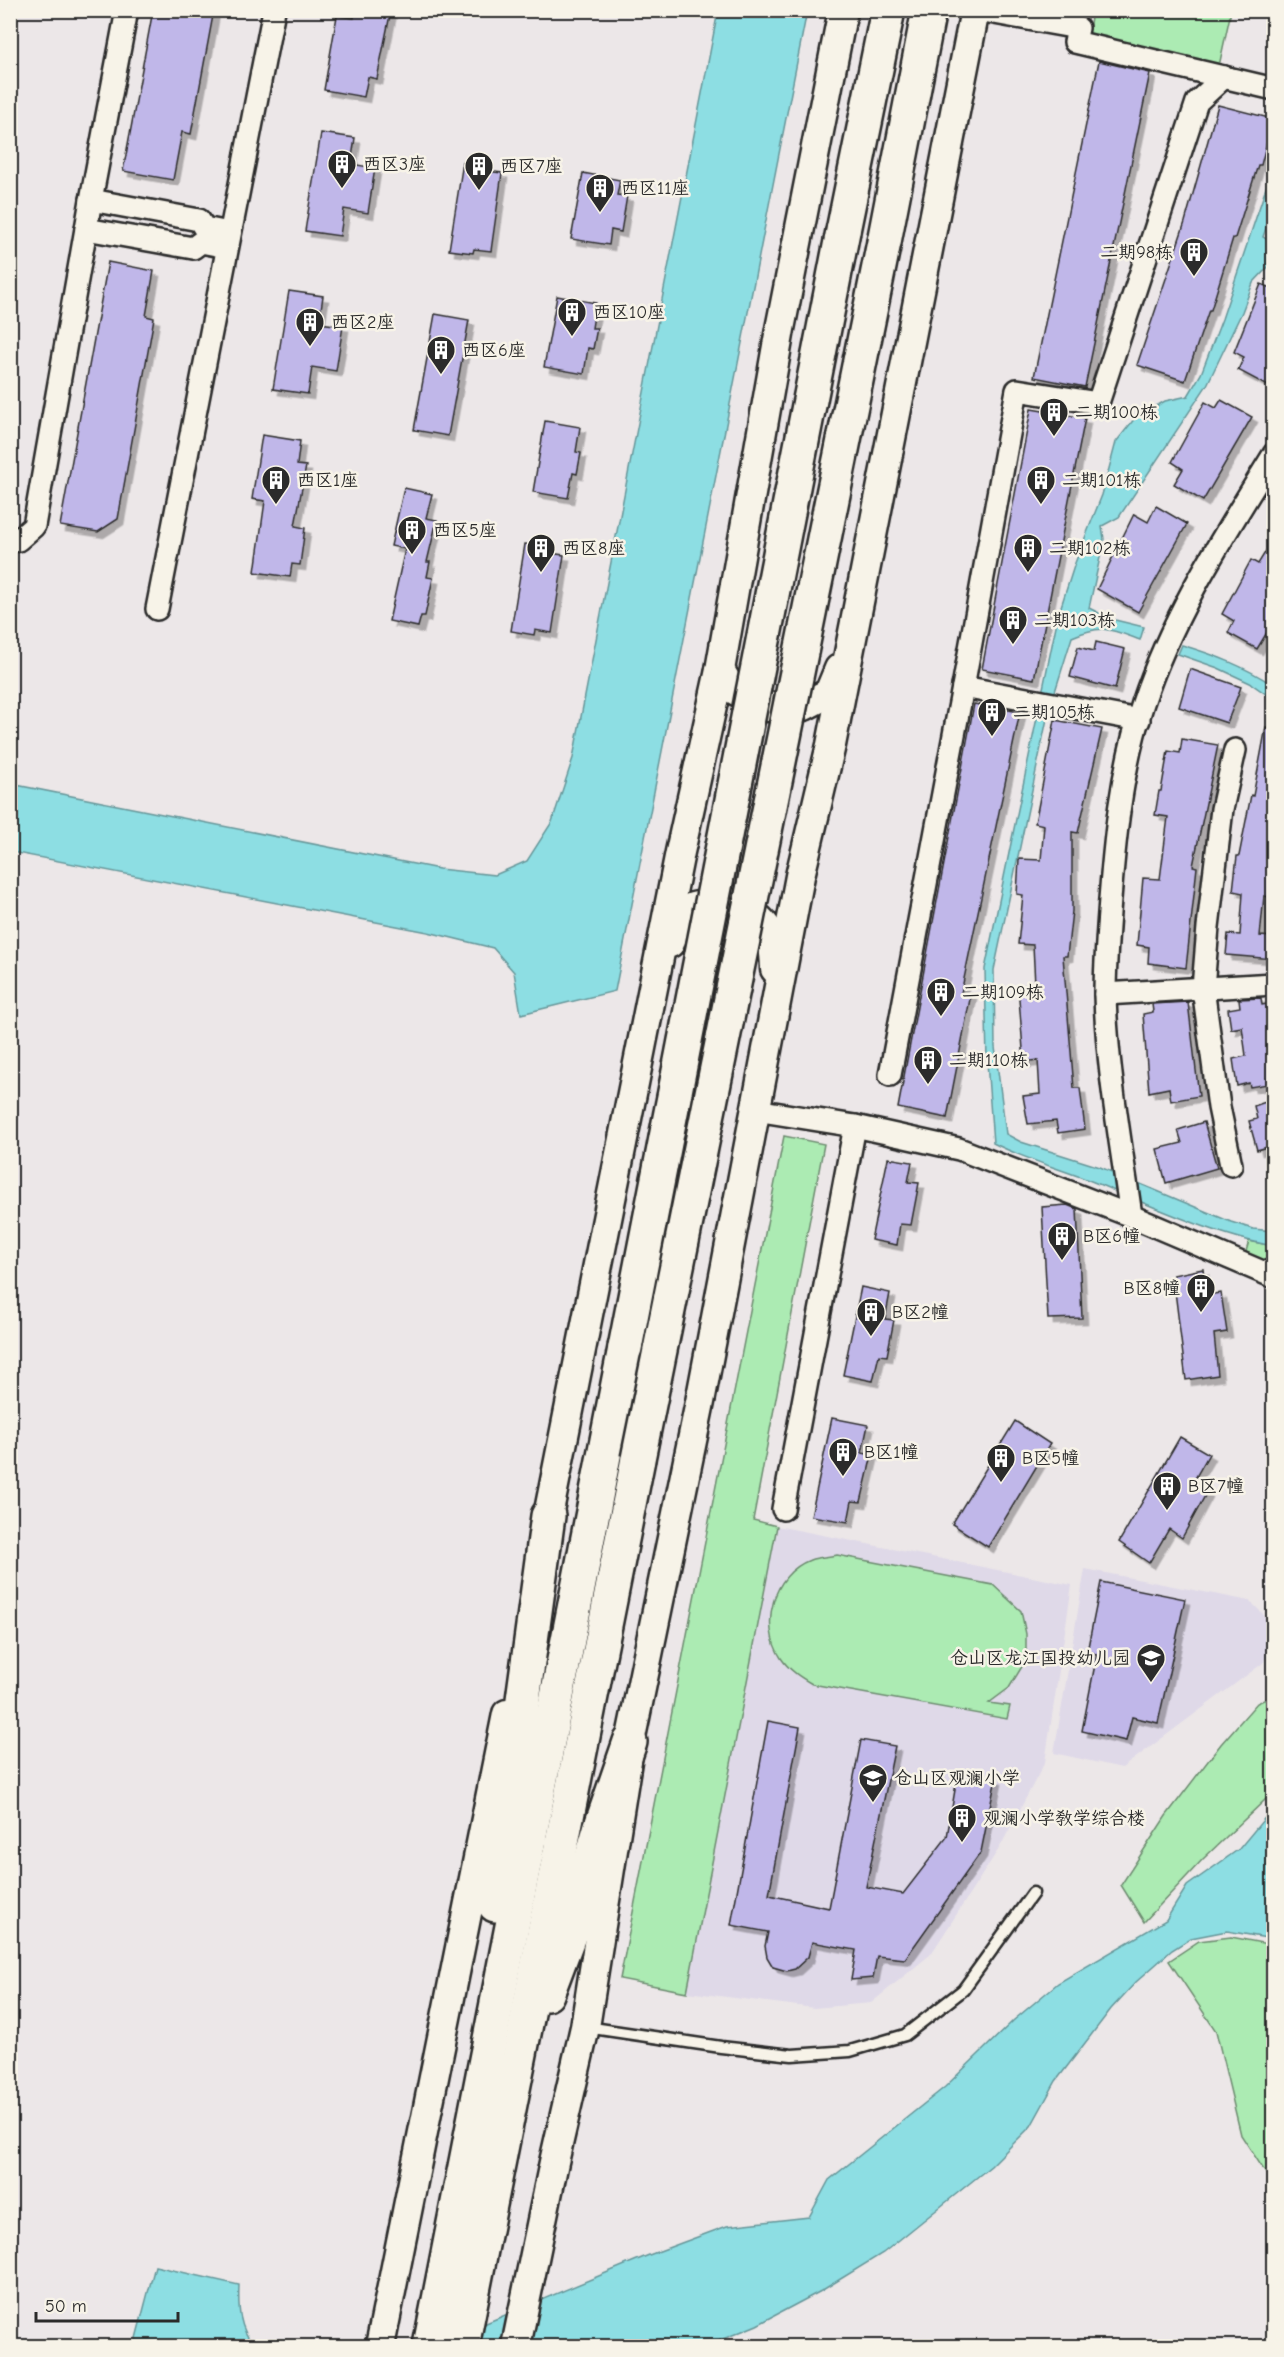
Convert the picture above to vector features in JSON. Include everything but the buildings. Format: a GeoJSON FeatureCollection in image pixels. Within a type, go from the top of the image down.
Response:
{"type":"FeatureCollection","features":[{"type":"Feature","properties":{"kind":"highway"},"geometry":{"type":"LineString","coordinates":[[441,2343],[625,1348],[888,10]]}},
{"type":"Feature","properties":{"kind":"highway"},"geometry":{"type":"LineString","coordinates":[[441,2343],[469,2311],[929,10]]}},
{"type":"Feature","properties":{"kind":"highway"},"geometry":{"type":"LineString","coordinates":[[441,2343],[548,1516]]}},
{"type":"Feature","properties":{"kind":"highway"},"geometry":{"type":"LineString","coordinates":[[514,2079],[571,1930],[600,1828],[630,1742]]}},
{"type":"Feature","properties":{"kind":"main road"},"geometry":{"type":"LineString","coordinates":[[380,2346],[682,841],[720,670],[780,328],[843,10]]}},
{"type":"Feature","properties":{"kind":"main road"},"geometry":{"type":"LineString","coordinates":[[516,2346],[585,2027],[630,1742],[700,1402],[800,876],[831,746],[976,10]]}},
{"type":"Feature","properties":{"kind":"main road"},"geometry":{"type":"LineString","coordinates":[[720,670],[730,687],[763,708],[804,706],[829,693],[848,651]]}},
{"type":"Feature","properties":{"kind":"main road"},"geometry":{"type":"LineString","coordinates":[[656,977],[674,932],[693,907],[729,899],[758,916],[775,942],[776,998]]}},
{"type":"Feature","properties":{"kind":"street"},"geometry":{"type":"LineString","coordinates":[[10,542],[18,540],[34,526],[127,10]]}},
{"type":"Feature","properties":{"kind":"street"},"geometry":{"type":"LineString","coordinates":[[157,609],[274,10]]}},
{"type":"Feature","properties":{"kind":"street"},"geometry":{"type":"LineString","coordinates":[[976,10],[1078,28],[1075,42],[1274,89]]}},
{"type":"Feature","properties":{"kind":"street"},"geometry":{"type":"LineString","coordinates":[[890,1075],[1017,390],[1098,403],[1197,102],[1224,77]]}},
{"type":"Feature","properties":{"kind":"street"},"geometry":{"type":"LineString","coordinates":[[91,200],[199,220],[204,228],[228,240]]}},
{"type":"Feature","properties":{"kind":"street"},"geometry":{"type":"LineString","coordinates":[[86,229],[193,248],[201,242],[228,240]]}},
{"type":"Feature","properties":{"kind":"street"},"geometry":{"type":"LineString","coordinates":[[1129,1198],[1109,1051],[1105,994],[1113,862],[1121,796],[1143,704],[1168,640],[1197,581],[1274,454]]}},
{"type":"Feature","properties":{"kind":"street"},"geometry":{"type":"LineString","coordinates":[[963,687],[1139,720]]}},
{"type":"Feature","properties":{"kind":"street"},"geometry":{"type":"LineString","coordinates":[[1232,1164],[1219,1107],[1203,988],[1222,809],[1235,750]]}},
{"type":"Feature","properties":{"kind":"street"},"geometry":{"type":"LineString","coordinates":[[1105,994],[1274,984]]}},
{"type":"Feature","properties":{"kind":"street"},"geometry":{"type":"LineString","coordinates":[[756,1110],[855,1126],[959,1149],[1129,1198],[1274,1277]]}},
{"type":"Feature","properties":{"kind":"street"},"geometry":{"type":"LineString","coordinates":[[783,1509],[855,1126]]}},
{"type":"Feature","properties":{"kind":"lane"},"geometry":{"type":"LineString","coordinates":[[585,2027],[792,2055],[850,2051],[905,2035],[963,1990],[1034,1893]]}},
{"type":"Feature","properties":{"kind":"shaded area","name":"仓山区观澜小学"},"geometry":{"type":"Polygon","coordinates":[[[777,1526],[1072,1585],[1045,1762],[1000,1847],[931,1954],[871,2003],[814,2008],[687,1992],[777,1526]]]}},
{"type":"Feature","properties":{"kind":"shaded area","name":"仓山区龙江国投幼儿园"},"geometry":{"type":"Polygon","coordinates":[[[1085,1569],[1250,1601],[1263,1614],[1273,1631],[1274,1646],[1263,1663],[1122,1768],[1054,1753],[1085,1569]]]}},
{"type":"Feature","properties":{"kind":"green space"},"geometry":{"type":"Polygon","coordinates":[[[1092,11],[1231,11],[1219,66],[1088,36],[1092,11]]]}},
{"type":"Feature","properties":{"kind":"green space"},"geometry":{"type":"Polygon","coordinates":[[[784,1136],[824,1144],[753,1520],[777,1526],[687,1992],[620,1979],[784,1136]]]}},
{"type":"Feature","properties":{"kind":"green space"},"geometry":{"type":"Polygon","coordinates":[[[1249,1241],[1273,1246],[1273,1268],[1245,1255],[1249,1241]]]}},
{"type":"Feature","properties":{"kind":"green space"},"geometry":{"type":"Polygon","coordinates":[[[837,1555],[993,1585],[1021,1611],[1026,1634],[1026,1660],[1009,1688],[989,1703],[1010,1706],[1007,1719],[812,1684],[791,1670],[774,1645],[771,1631],[773,1602],[779,1588],[797,1567],[813,1559],[837,1555]]]}},
{"type":"Feature","properties":{"kind":"green space"},"geometry":{"type":"Polygon","coordinates":[[[1273,1696],[1273,1781],[1267,1798],[1203,1859],[1144,1922],[1121,1885],[1166,1816],[1221,1744],[1257,1703],[1273,1696]]]}},
{"type":"Feature","properties":{"kind":"green space"},"geometry":{"type":"Polygon","coordinates":[[[1231,1937],[1273,1945],[1273,2184],[1241,2135],[1216,2031],[1169,1961],[1199,1941],[1231,1937]]]}},
{"type":"Feature","properties":{"kind":"water"},"geometry":{"type":"Polygon","coordinates":[[[718,11],[807,11],[615,991],[521,1014],[514,972],[493,948],[428,932],[11,852],[11,784],[439,869],[495,875],[527,861],[552,822],[573,758],[718,11]]]}},
{"type":"Feature","properties":{"kind":"water"},"geometry":{"type":"Polygon","coordinates":[[[1273,167],[1273,208],[1263,237],[1273,243],[1273,265],[1269,266],[1253,283],[1242,312],[1207,385],[1119,517],[1102,526],[1104,539],[1089,608],[1111,619],[1144,627],[1140,640],[1121,633],[1099,629],[1072,637],[1048,714],[994,970],[995,1047],[1006,1134],[1021,1142],[1100,1167],[1231,1222],[1253,1229],[1273,1231],[1273,1246],[1229,1235],[1183,1219],[993,1143],[987,1062],[985,969],[1058,616],[1075,563],[1102,495],[1116,442],[1135,418],[1165,401],[1188,396],[1201,374],[1273,167]]]}},
{"type":"Feature","properties":{"kind":"water"},"geometry":{"type":"Polygon","coordinates":[[[1182,645],[1229,662],[1262,678],[1273,685],[1273,699],[1250,683],[1218,668],[1178,654],[1182,645]]]}},
{"type":"Feature","properties":{"kind":"water"},"geometry":{"type":"Polygon","coordinates":[[[1273,1808],[1273,1939],[1227,1931],[1191,1938],[1172,1950],[1136,1982],[1111,2009],[1056,2081],[1031,2126],[991,2166],[883,2253],[821,2291],[757,2325],[706,2346],[431,2346],[649,2255],[727,2226],[809,2217],[829,2180],[945,2087],[1014,2020],[1058,1983],[1166,1920],[1187,1886],[1239,1849],[1273,1808]]]}},
{"type":"Feature","properties":{"kind":"water"},"geometry":{"type":"Polygon","coordinates":[[[155,2266],[239,2285],[240,2317],[245,2332],[254,2346],[134,2346],[155,2266]]]}},
{"type":"Feature","properties":{"kind":"place","name":"西区3座"},"geometry":{"type":"Point","coordinates":[342,190]}},
{"type":"Feature","properties":{"kind":"place","name":"西区7座"},"geometry":{"type":"Point","coordinates":[479,192]}},
{"type":"Feature","properties":{"kind":"place","name":"西区11座"},"geometry":{"type":"Point","coordinates":[600,214]}},
{"type":"Feature","properties":{"kind":"place","name":"二期98栋"},"geometry":{"type":"Point","coordinates":[1194,278]}},
{"type":"Feature","properties":{"kind":"place","name":"西区10座"},"geometry":{"type":"Point","coordinates":[572,338]}},
{"type":"Feature","properties":{"kind":"place","name":"西区2座"},"geometry":{"type":"Point","coordinates":[310,348]}},
{"type":"Feature","properties":{"kind":"place","name":"西区6座"},"geometry":{"type":"Point","coordinates":[441,376]}},
{"type":"Feature","properties":{"kind":"place","name":"二期100栋"},"geometry":{"type":"Point","coordinates":[1054,438]}},
{"type":"Feature","properties":{"kind":"place","name":"西区1座"},"geometry":{"type":"Point","coordinates":[276,506]}},
{"type":"Feature","properties":{"kind":"place","name":"二期101栋"},"geometry":{"type":"Point","coordinates":[1041,506]}},
{"type":"Feature","properties":{"kind":"place","name":"西区5座"},"geometry":{"type":"Point","coordinates":[412,556]}},
{"type":"Feature","properties":{"kind":"place","name":"西区8座"},"geometry":{"type":"Point","coordinates":[541,574]}},
{"type":"Feature","properties":{"kind":"place","name":"二期102栋"},"geometry":{"type":"Point","coordinates":[1028,574]}},
{"type":"Feature","properties":{"kind":"place","name":"二期103栋"},"geometry":{"type":"Point","coordinates":[1013,646]}},
{"type":"Feature","properties":{"kind":"place","name":"二期105栋"},"geometry":{"type":"Point","coordinates":[992,738]}},
{"type":"Feature","properties":{"kind":"place","name":"二期109栋"},"geometry":{"type":"Point","coordinates":[941,1018]}},
{"type":"Feature","properties":{"kind":"place","name":"二期110栋"},"geometry":{"type":"Point","coordinates":[928,1086]}},
{"type":"Feature","properties":{"kind":"place","name":"B区6幢"},"geometry":{"type":"Point","coordinates":[1062,1262]}},
{"type":"Feature","properties":{"kind":"place","name":"B区8幢"},"geometry":{"type":"Point","coordinates":[1201,1314]}},
{"type":"Feature","properties":{"kind":"place","name":"B区2幢"},"geometry":{"type":"Point","coordinates":[871,1338]}},
{"type":"Feature","properties":{"kind":"place","name":"B区1幢"},"geometry":{"type":"Point","coordinates":[843,1478]}},
{"type":"Feature","properties":{"kind":"place","name":"B区5幢"},"geometry":{"type":"Point","coordinates":[1001,1484]}},
{"type":"Feature","properties":{"kind":"place","name":"B区7幢"},"geometry":{"type":"Point","coordinates":[1167,1512]}},
{"type":"Feature","properties":{"kind":"place","name":"仓山区龙江国投幼儿园"},"geometry":{"type":"Point","coordinates":[1151,1684]}},
{"type":"Feature","properties":{"kind":"place","name":"仓山区观澜小学"},"geometry":{"type":"Point","coordinates":[873,1804]}},
{"type":"Feature","properties":{"kind":"place","name":"观澜小学教学综合楼"},"geometry":{"type":"Point","coordinates":[962,1844]}}]}
